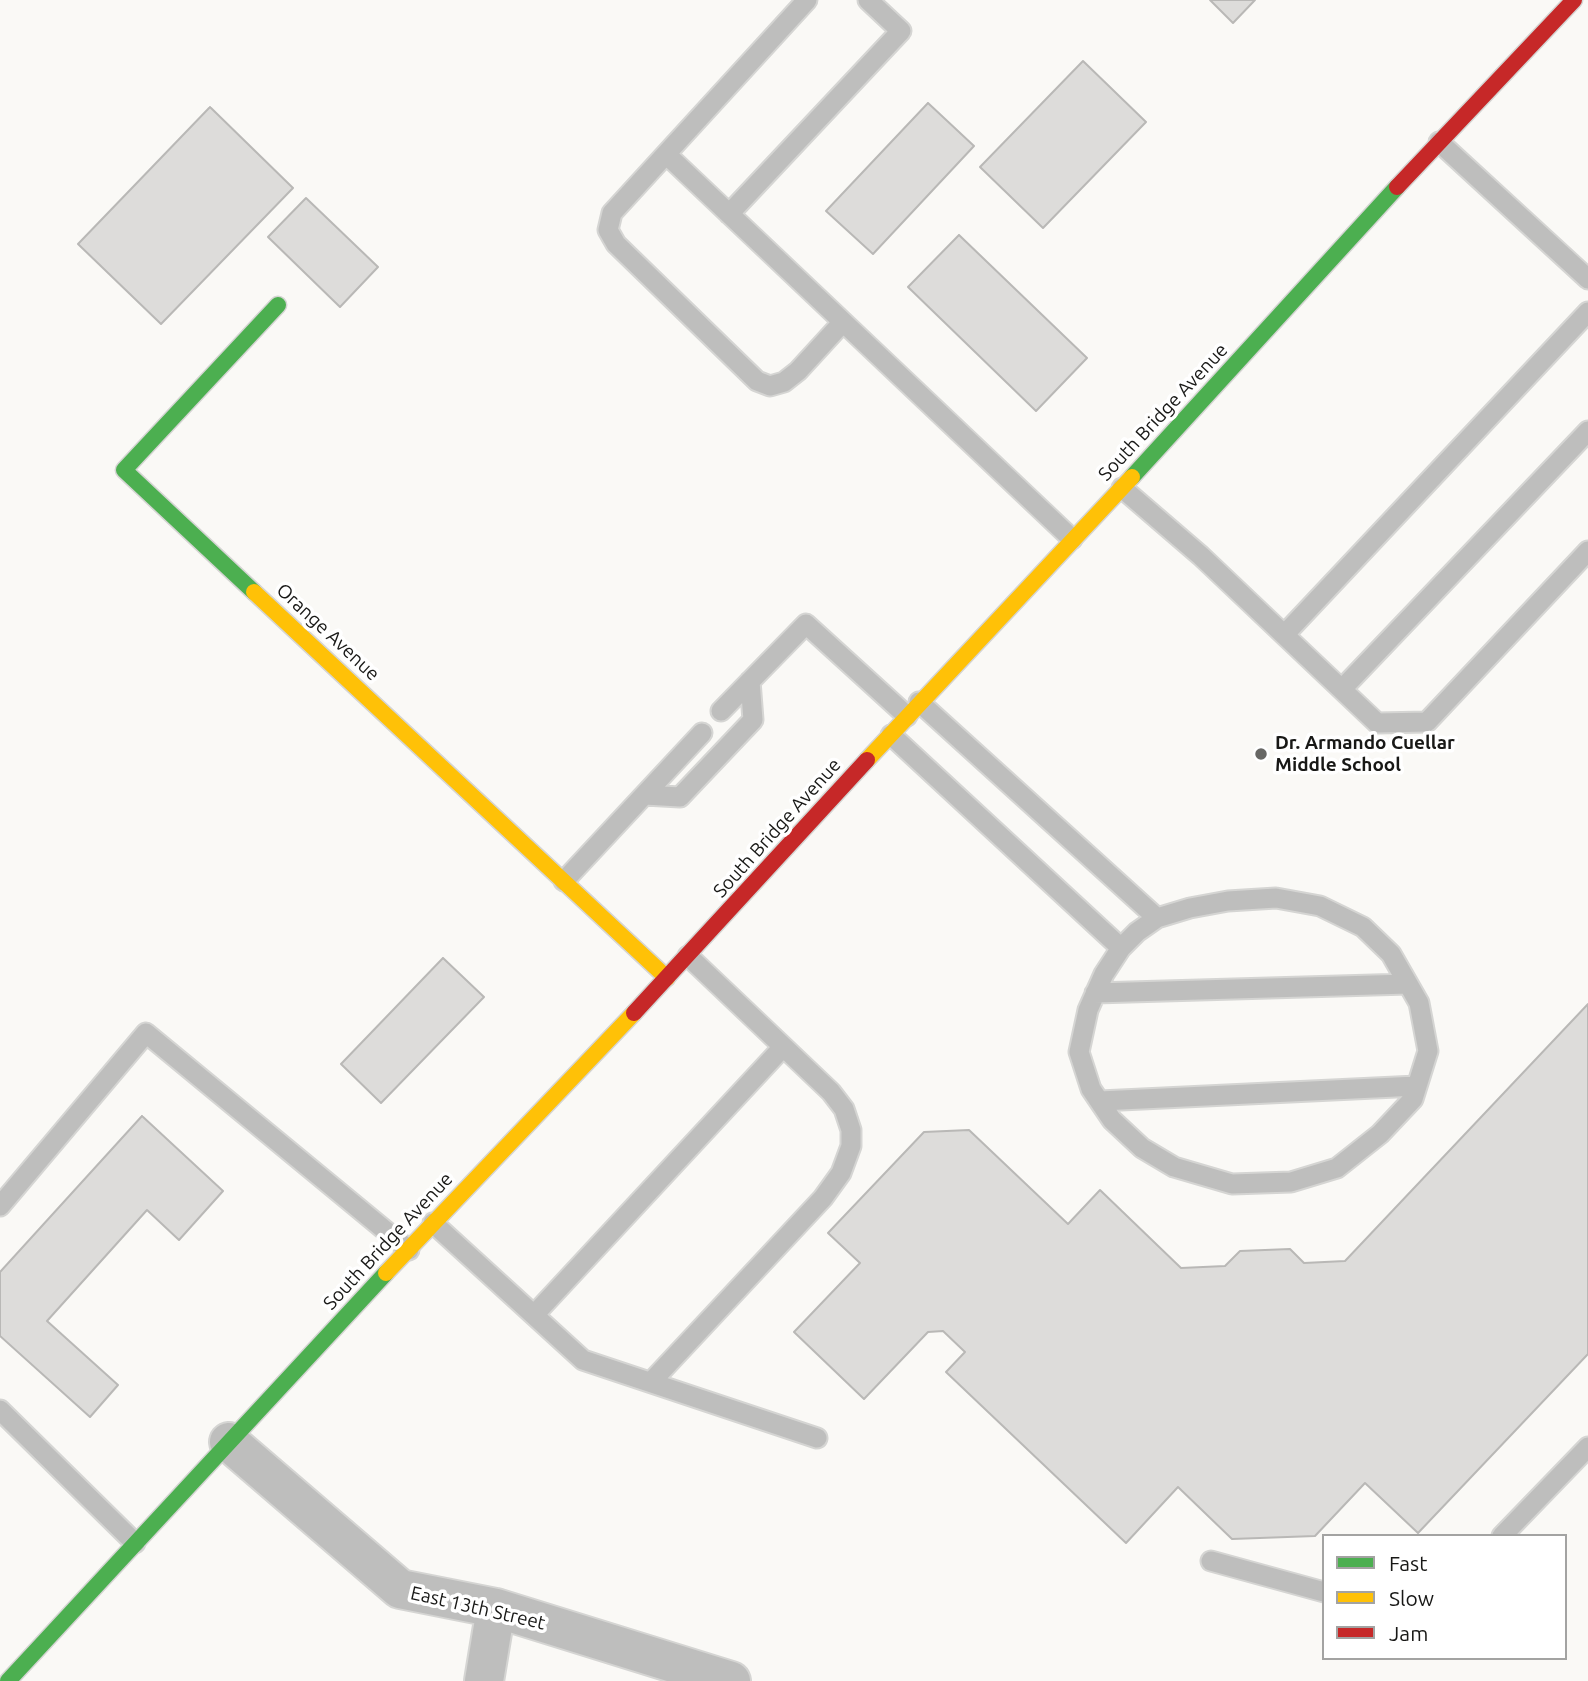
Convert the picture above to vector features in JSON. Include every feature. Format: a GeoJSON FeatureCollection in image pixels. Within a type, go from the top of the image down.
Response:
{"type":"FeatureCollection","features":[{"type":"Feature","properties":{"kind":"street","name":"South Bridge Avenue"},"geometry":{"type":"LineString","coordinates":[[8,1681],[433,1223],[688,956],[913,709],[1122,488],[1439,142],[1574,0]]}},
{"type":"Feature","properties":{"kind":"street","name":"Orange Avenue"},"geometry":{"type":"LineString","coordinates":[[278,305],[124,470],[667,978]]}},
{"type":"Feature","properties":{"kind":"street","name":"East 13th Street"},"geometry":{"type":"LineString","coordinates":[[229,1442],[400,1589],[496,1608],[731,1681]]}},
{"type":"Feature","properties":{"kind":"street"},"geometry":{"type":"LineString","coordinates":[[485,1681],[496,1608]]}},
{"type":"Feature","properties":{"kind":"lane"},"geometry":{"type":"LineString","coordinates":[[807,0],[612,213],[608,230],[616,244],[757,381],[770,386],[784,382],[798,371],[842,323]]}},
{"type":"Feature","properties":{"kind":"lane"},"geometry":{"type":"LineString","coordinates":[[729,214],[901,32],[868,0]]}},
{"type":"Feature","properties":{"kind":"lane"},"geometry":{"type":"LineString","coordinates":[[1439,142],[1588,279]]}},
{"type":"Feature","properties":{"kind":"lane"},"geometry":{"type":"LineString","coordinates":[[666,154],[1072,539]]}},
{"type":"Feature","properties":{"kind":"lane"},"geometry":{"type":"LineString","coordinates":[[1285,634],[1588,312]]}},
{"type":"Feature","properties":{"kind":"lane"},"geometry":{"type":"LineString","coordinates":[[1342,689],[1588,431]]}},
{"type":"Feature","properties":{"kind":"lane"},"geometry":{"type":"LineString","coordinates":[[1122,488],[1201,556],[1377,723],[1427,722],[1588,551]]}},
{"type":"Feature","properties":{"kind":"lane"},"geometry":{"type":"LineString","coordinates":[[722,711],[806,624],[913,709],[1157,918]]}},
{"type":"Feature","properties":{"kind":"lane"},"geometry":{"type":"LineString","coordinates":[[645,795],[680,797],[753,720],[750,681]]}},
{"type":"Feature","properties":{"kind":"lane"},"geometry":{"type":"LineString","coordinates":[[564,881],[702,733]]}},
{"type":"Feature","properties":{"kind":"lane"},"geometry":{"type":"LineString","coordinates":[[891,734],[1121,947]]}},
{"type":"Feature","properties":{"kind":"lane"},"geometry":{"type":"LineString","coordinates":[[1276,898],[1320,906],[1363,927],[1391,954],[1419,1003],[1428,1051],[1413,1099],[1380,1134],[1338,1168],[1291,1182],[1233,1184],[1174,1167],[1142,1148],[1112,1120],[1091,1088],[1079,1052],[1088,1010],[1104,974],[1121,947],[1136,932],[1157,918],[1228,901],[1276,898]]}},
{"type":"Feature","properties":{"kind":"lane"},"geometry":{"type":"LineString","coordinates":[[652,1381],[823,1198],[841,1173],[851,1146],[851,1130],[844,1109],[831,1092],[688,956]]}},
{"type":"Feature","properties":{"kind":"lane"},"geometry":{"type":"LineString","coordinates":[[1095,993],[1408,984]]}},
{"type":"Feature","properties":{"kind":"lane"},"geometry":{"type":"LineString","coordinates":[[0,1206],[146,1033],[409,1250]]}},
{"type":"Feature","properties":{"kind":"lane"},"geometry":{"type":"LineString","coordinates":[[534,1315],[783,1047]]}},
{"type":"Feature","properties":{"kind":"lane"},"geometry":{"type":"LineString","coordinates":[[1100,1101],[1417,1086]]}},
{"type":"Feature","properties":{"kind":"lane"},"geometry":{"type":"LineString","coordinates":[[433,1223],[583,1360],[817,1438]]}},
{"type":"Feature","properties":{"kind":"lane"},"geometry":{"type":"LineString","coordinates":[[0,1410],[135,1543]]}},
{"type":"Feature","properties":{"kind":"lane"},"geometry":{"type":"LineString","coordinates":[[1504,1534],[1588,1447]]}},
{"type":"Feature","properties":{"kind":"lane"},"geometry":{"type":"LineString","coordinates":[[1211,1561],[1322,1591]]}},
{"type":"Feature","properties":{"kind":"building"},"geometry":{"type":"Polygon","coordinates":[[[1210,0],[1255,0],[1233,23],[1210,0]]]}},
{"type":"Feature","properties":{"kind":"building"},"geometry":{"type":"Polygon","coordinates":[[[1083,61],[1146,122],[1043,228],[980,167],[1083,61]]]}},
{"type":"Feature","properties":{"kind":"building"},"geometry":{"type":"Polygon","coordinates":[[[928,103],[974,146],[873,254],[826,211],[928,103]]]}},
{"type":"Feature","properties":{"kind":"building"},"geometry":{"type":"Polygon","coordinates":[[[210,107],[293,188],[161,324],[78,244],[210,107]]]}},
{"type":"Feature","properties":{"kind":"building"},"geometry":{"type":"Polygon","coordinates":[[[306,198],[378,267],[340,307],[268,237],[306,198]]]}},
{"type":"Feature","properties":{"kind":"building"},"geometry":{"type":"Polygon","coordinates":[[[959,235],[1087,358],[1036,411],[908,287],[959,235]]]}},
{"type":"Feature","properties":{"kind":"building"},"geometry":{"type":"Polygon","coordinates":[[[443,958],[484,997],[381,1103],[341,1064],[443,958]]]}},
{"type":"Feature","properties":{"kind":"building"},"geometry":{"type":"Polygon","coordinates":[[[1588,1004],[1588,1354],[1418,1533],[1365,1483],[1315,1536],[1232,1539],[1178,1487],[1126,1543],[946,1372],[965,1352],[943,1331],[928,1332],[864,1399],[794,1332],[860,1263],[828,1233],[924,1132],[969,1130],[1068,1224],[1100,1190],[1181,1268],[1225,1266],[1240,1251],[1290,1249],[1304,1263],[1345,1261],[1588,1004]]]}},
{"type":"Feature","properties":{"kind":"building"},"geometry":{"type":"Polygon","coordinates":[[[142,1116],[223,1191],[179,1240],[147,1210],[47,1321],[118,1385],[90,1417],[0,1336],[0,1272],[142,1116]]]}},
{"type":"Feature","properties":{"kind":"traffic: fast"},"geometry":{"type":"LineString","coordinates":[[1132,477],[1397,187]]}},
{"type":"Feature","properties":{"kind":"traffic: fast"},"geometry":{"type":"LineString","coordinates":[[254,592],[124,470],[278,305]]}},
{"type":"Feature","properties":{"kind":"traffic: fast"},"geometry":{"type":"LineString","coordinates":[[8,1681],[386,1273]]}},
{"type":"Feature","properties":{"kind":"traffic: slow"},"geometry":{"type":"LineString","coordinates":[[867,760],[1132,477]]}},
{"type":"Feature","properties":{"kind":"traffic: slow"},"geometry":{"type":"LineString","coordinates":[[254,592],[667,978]]}},
{"type":"Feature","properties":{"kind":"traffic: slow"},"geometry":{"type":"LineString","coordinates":[[386,1273],[634,1013]]}},
{"type":"Feature","properties":{"kind":"traffic: jam"},"geometry":{"type":"LineString","coordinates":[[1397,187],[1574,0]]}},
{"type":"Feature","properties":{"kind":"traffic: jam"},"geometry":{"type":"LineString","coordinates":[[634,1013],[867,760]]}},
{"type":"Feature","properties":{"kind":"place","name":"Dr. Armando Cuellar Middle School"},"geometry":{"type":"Point","coordinates":[1261,754]}}]}
